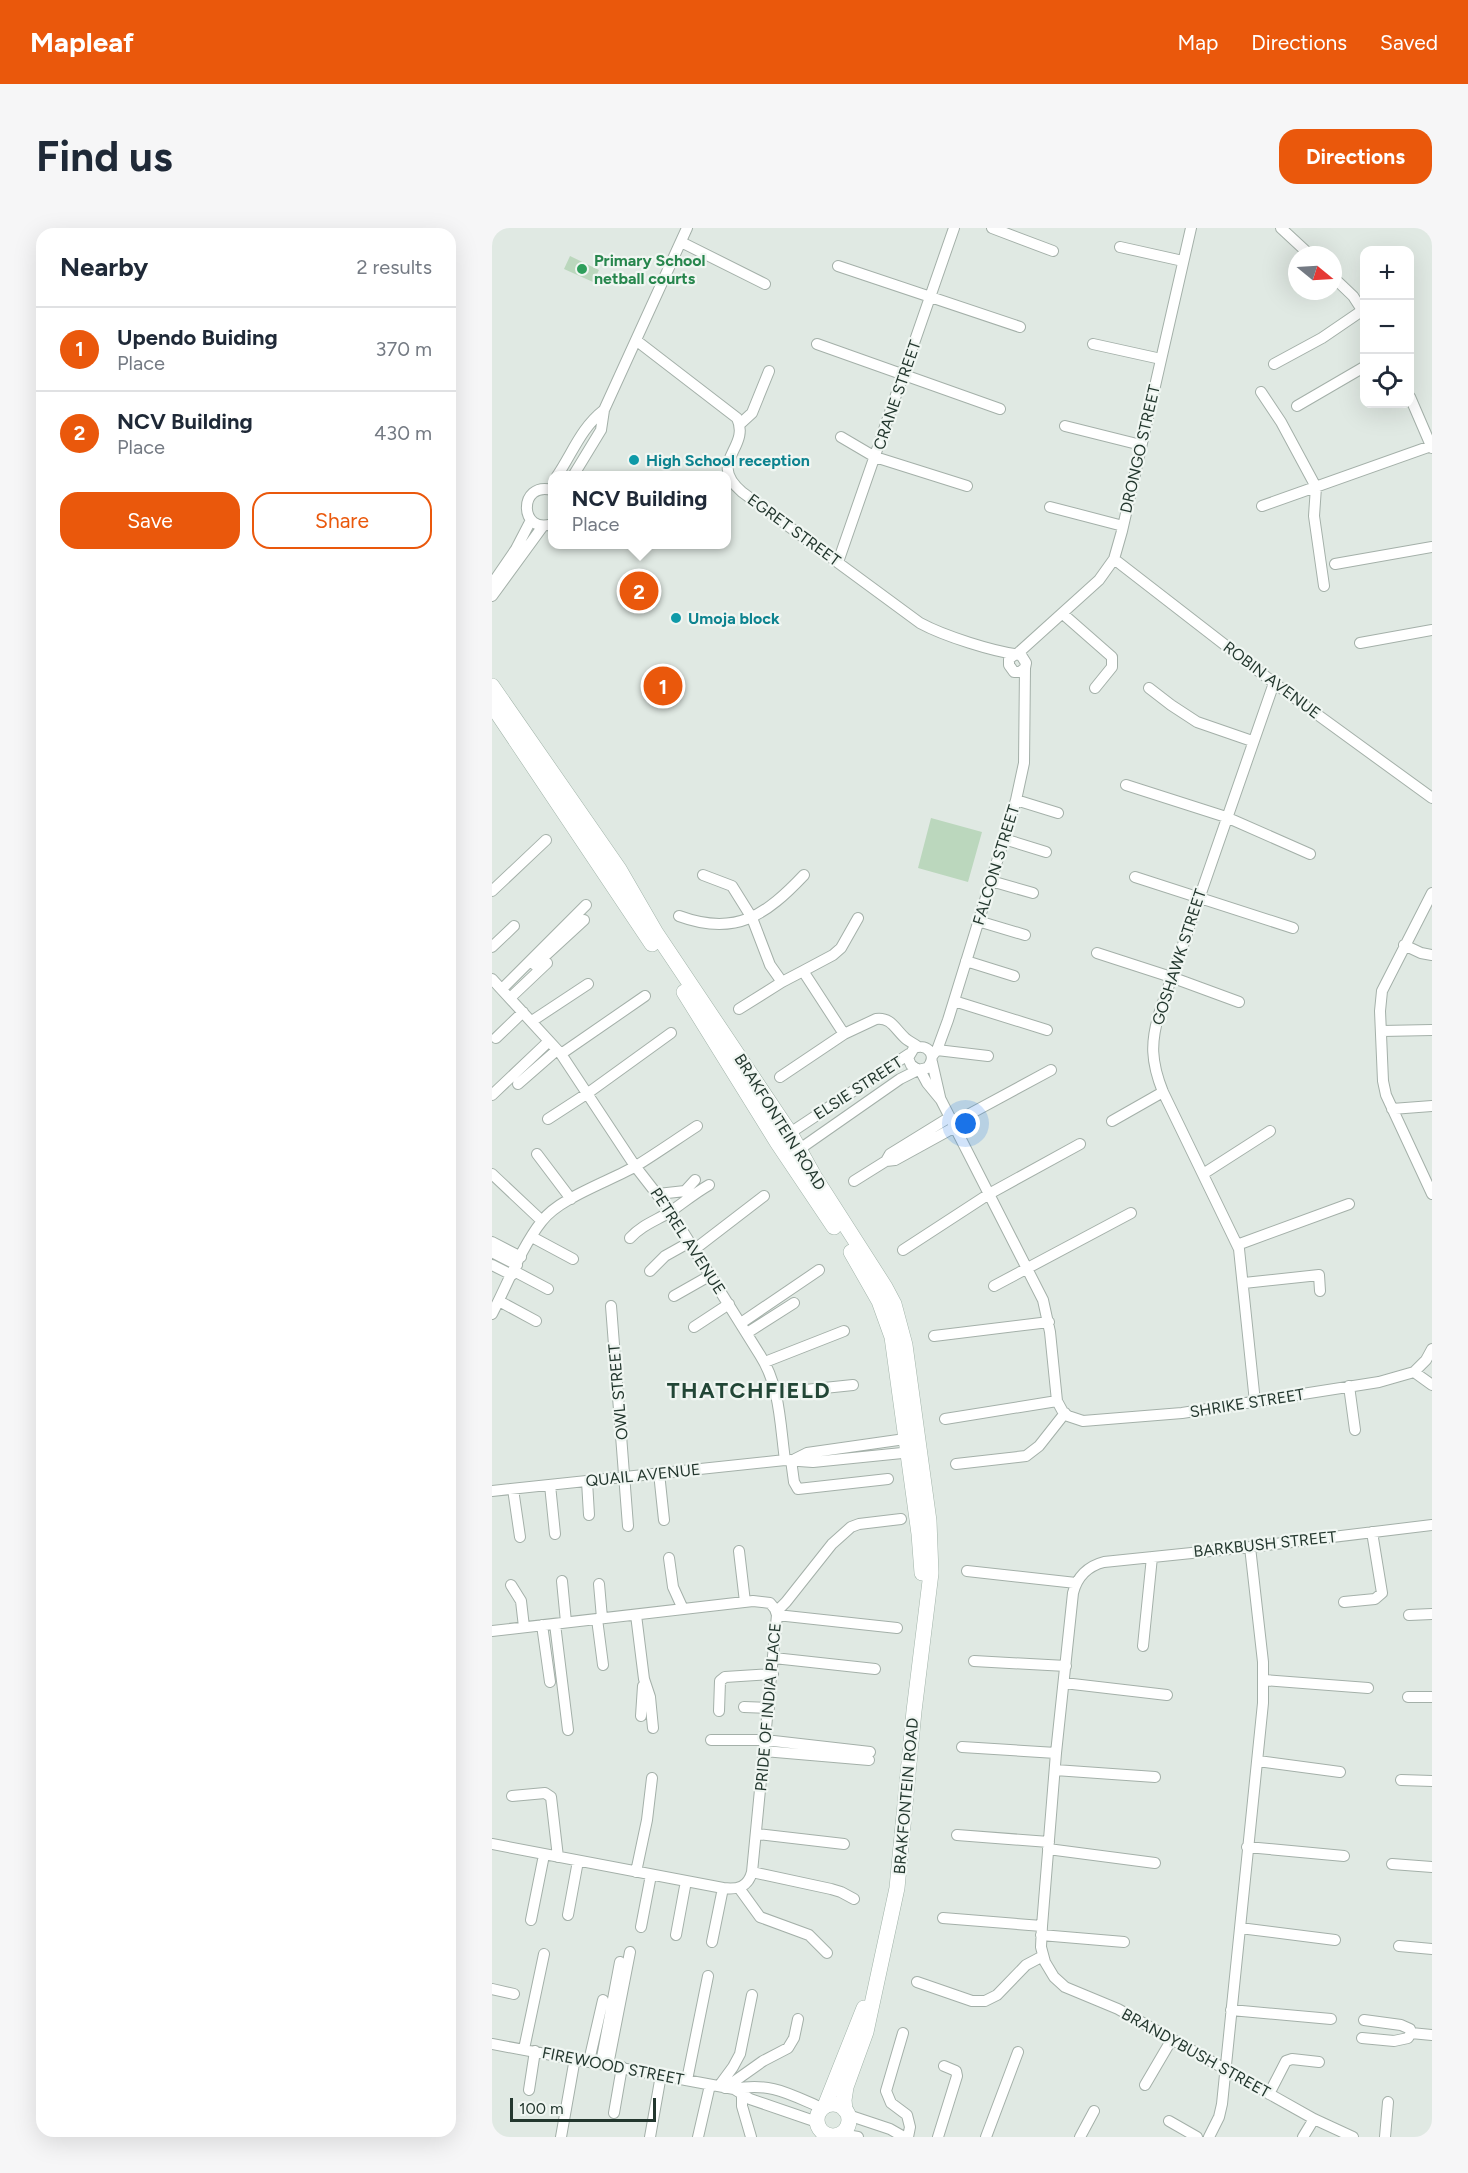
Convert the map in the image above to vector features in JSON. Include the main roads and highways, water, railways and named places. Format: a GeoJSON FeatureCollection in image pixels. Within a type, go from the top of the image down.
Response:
{"type":"FeatureCollection","features":[{"type":"Feature","properties":{"kind":"place","name":"Primary School netball courts"},"geometry":{"type":"Point","coordinates":[582,269]}},
{"type":"Feature","properties":{"kind":"place","name":"High School reception"},"geometry":{"type":"Point","coordinates":[634,460]}},
{"type":"Feature","properties":{"kind":"place","name":"NCV Building"},"geometry":{"type":"Point","coordinates":[639,591]}},
{"type":"Feature","properties":{"kind":"place","name":"Umoja block"},"geometry":{"type":"Point","coordinates":[676,618]}},
{"type":"Feature","properties":{"kind":"place","name":"Upendo Buiding"},"geometry":{"type":"Point","coordinates":[663,686]}},
{"type":"Feature","properties":{"kind":"district","name":"THATCHFIELD"},"geometry":{"type":"Point","coordinates":[749,1390]}}]}
